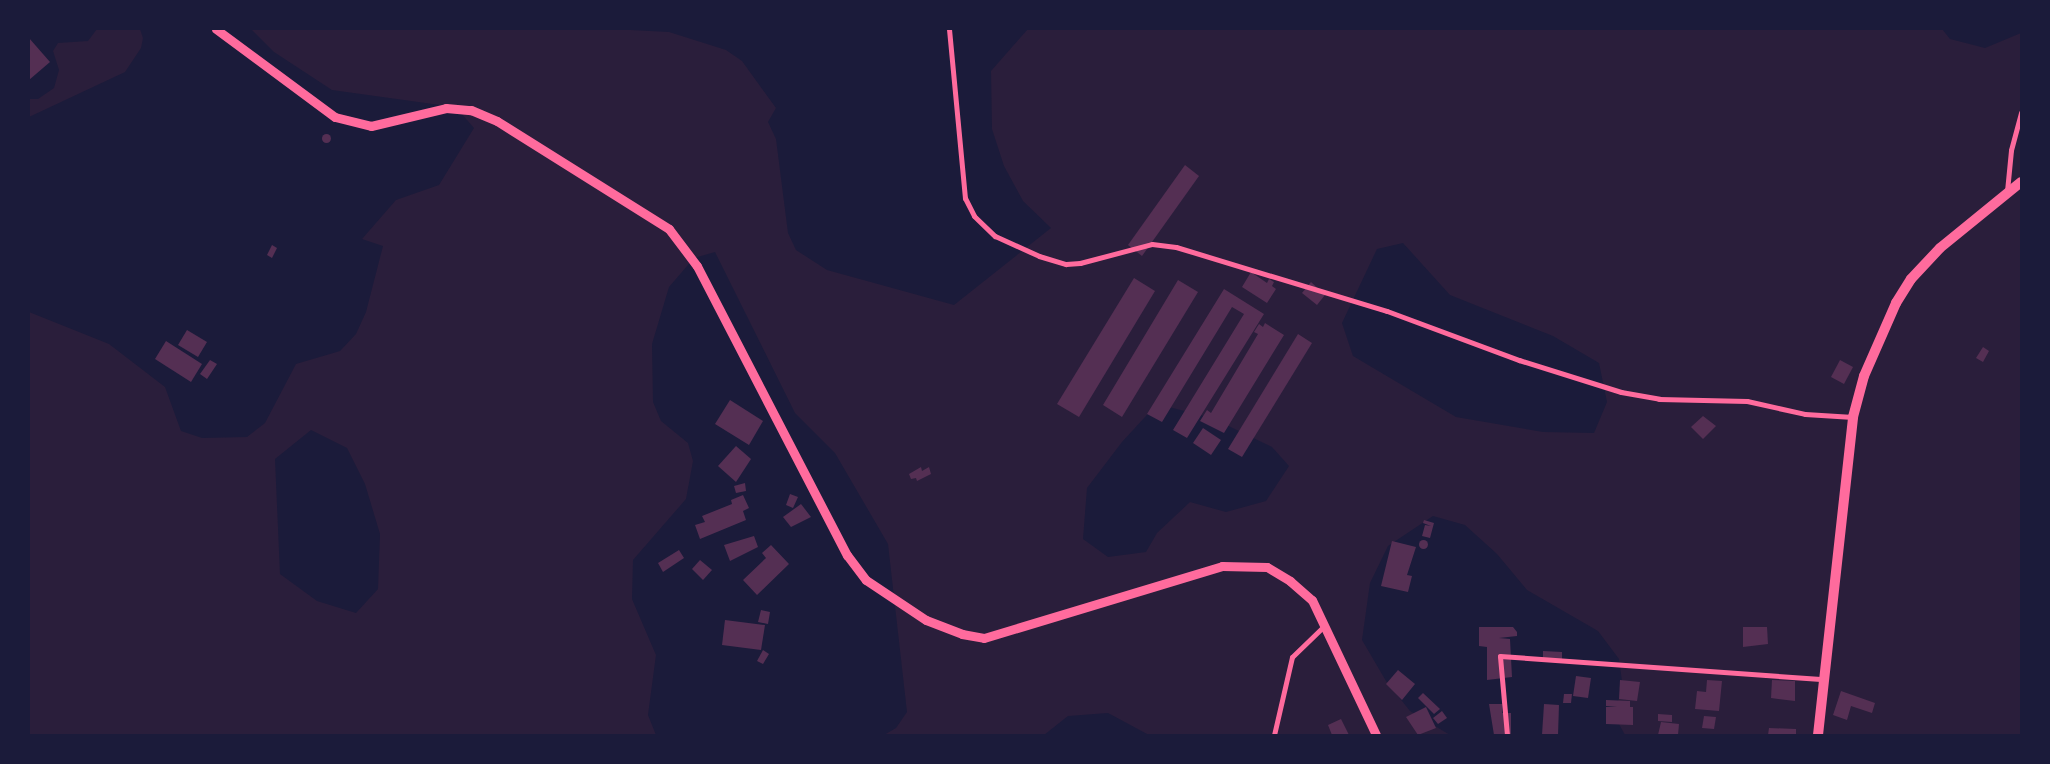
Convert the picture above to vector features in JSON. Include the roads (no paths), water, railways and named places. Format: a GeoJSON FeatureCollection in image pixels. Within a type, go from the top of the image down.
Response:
{"type":"FeatureCollection","features":[{"type":"Feature","properties":{"kind":"main road"},"geometry":{"type":"LineString","coordinates":[[1818,735],[1853,417],[1864,376],[1896,303],[1912,278],[1940,248],[2021,182]]}},
{"type":"Feature","properties":{"kind":"street"},"geometry":{"type":"LineString","coordinates":[[216,29],[334,117],[371,126],[446,108],[471,110],[497,121],[669,229],[697,266],[847,555],[866,580],[926,620],[962,634],[984,638],[1230,566],[1267,567],[1290,581],[1312,600],[1376,735]]}},
{"type":"Feature","properties":{"kind":"street"},"geometry":{"type":"LineString","coordinates":[[949,29],[965,198],[974,216],[995,236],[1039,256],[1066,264],[1080,263],[1152,244],[1176,247],[1387,311],[1519,360],[1621,392],[1659,399],[1747,401],[1805,414],[1853,417]]}},
{"type":"Feature","properties":{"kind":"street"},"geometry":{"type":"LineString","coordinates":[[2007,192],[2011,150],[2021,112]]}},
{"type":"Feature","properties":{"kind":"street"},"geometry":{"type":"LineString","coordinates":[[1274,735],[1292,657],[1325,625]]}},
{"type":"Feature","properties":{"kind":"street"},"geometry":{"type":"LineString","coordinates":[[1506,735],[1500,656],[1824,679]]}}]}
